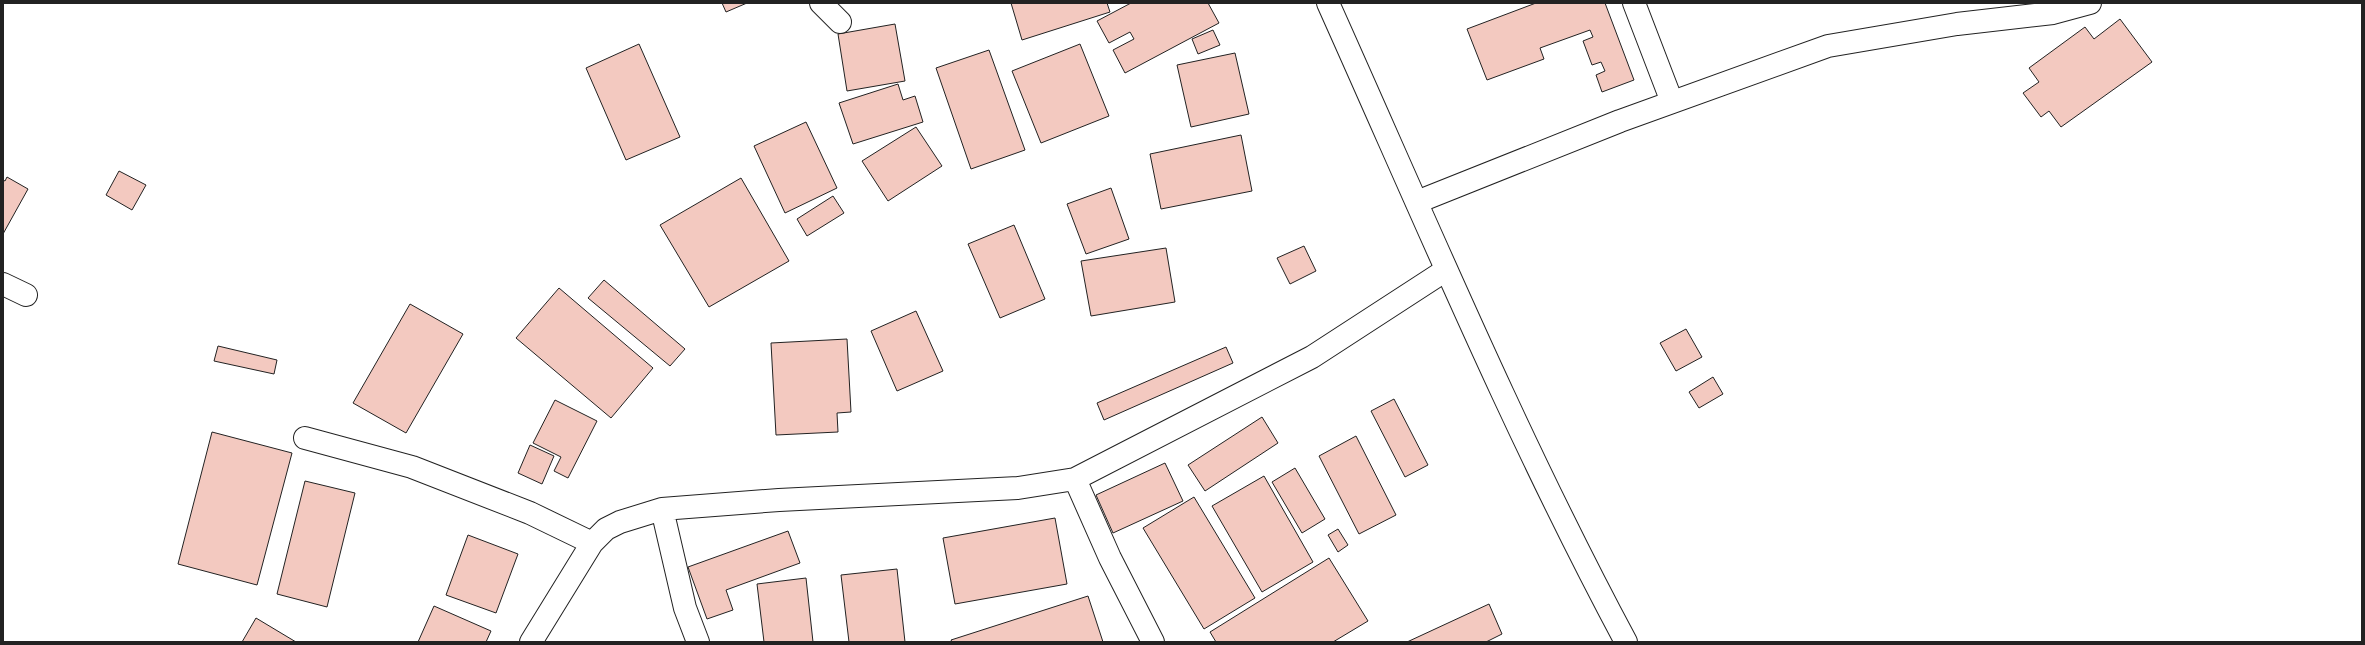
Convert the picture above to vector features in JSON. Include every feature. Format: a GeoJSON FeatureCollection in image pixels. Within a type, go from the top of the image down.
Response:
{"type":"FeatureCollection","features":[{"type":"Feature","properties":{"kind":"street"},"geometry":{"type":"LineString","coordinates":[[821,3],[840,22]]}},
{"type":"Feature","properties":{"kind":"street"},"geometry":{"type":"LineString","coordinates":[[1328,3],[1446,270],[1574,543],[1626,642]]}},
{"type":"Feature","properties":{"kind":"street"},"geometry":{"type":"LineString","coordinates":[[1634,3],[1672,102]]}},
{"type":"Feature","properties":{"kind":"street"},"geometry":{"type":"LineString","coordinates":[[1417,202],[1672,102],[1828,46],[1956,24],[2053,13],[2090,3]]}},
{"type":"Feature","properties":{"kind":"street"},"geometry":{"type":"LineString","coordinates":[[531,642],[592,543],[606,529],[662,509],[779,500],[1018,488],[1075,479],[1312,357],[1446,270]]}},
{"type":"Feature","properties":{"kind":"street"},"geometry":{"type":"LineString","coordinates":[[3,284],[26,295]]}},
{"type":"Feature","properties":{"kind":"street"},"geometry":{"type":"LineString","coordinates":[[305,438],[412,467],[530,512],[592,543]]}},
{"type":"Feature","properties":{"kind":"street"},"geometry":{"type":"LineString","coordinates":[[1075,479],[1110,558],[1153,642]]}},
{"type":"Feature","properties":{"kind":"street"},"geometry":{"type":"LineString","coordinates":[[662,509],[685,608],[698,642]]}},
{"type":"Feature","properties":{"kind":"building"},"geometry":{"type":"Polygon","coordinates":[[[722,3],[747,3],[726,12],[722,3]]]}},
{"type":"Feature","properties":{"kind":"building"},"geometry":{"type":"Polygon","coordinates":[[[1011,3],[1107,3],[1110,12],[1022,40],[1011,3]]]}},
{"type":"Feature","properties":{"kind":"building"},"geometry":{"type":"Polygon","coordinates":[[[1131,3],[1208,3],[1219,23],[1125,73],[1113,50],[1134,39],[1130,32],[1109,43],[1097,21],[1131,3]]]}},
{"type":"Feature","properties":{"kind":"building"},"geometry":{"type":"Polygon","coordinates":[[[1536,3],[1605,3],[1634,80],[1602,92],[1596,75],[1605,71],[1601,62],[1592,65],[1583,41],[1593,37],[1590,30],[1540,48],[1544,59],[1487,80],[1467,29],[1536,3]]]}},
{"type":"Feature","properties":{"kind":"building"},"geometry":{"type":"Polygon","coordinates":[[[2120,19],[2152,62],[2061,127],[2049,111],[2041,117],[2023,93],[2039,82],[2029,68],[2085,27],[2094,39],[2120,19]]]}},
{"type":"Feature","properties":{"kind":"building"},"geometry":{"type":"Polygon","coordinates":[[[895,24],[905,81],[847,91],[838,34],[895,24]]]}},
{"type":"Feature","properties":{"kind":"building"},"geometry":{"type":"Polygon","coordinates":[[[1213,30],[1220,45],[1198,54],[1192,39],[1213,30]]]}},
{"type":"Feature","properties":{"kind":"building"},"geometry":{"type":"Polygon","coordinates":[[[639,44],[680,137],[626,160],[586,68],[639,44]]]}},
{"type":"Feature","properties":{"kind":"building"},"geometry":{"type":"Polygon","coordinates":[[[1080,44],[1109,116],[1041,143],[1012,71],[1080,44]]]}},
{"type":"Feature","properties":{"kind":"building"},"geometry":{"type":"Polygon","coordinates":[[[989,50],[1025,150],[971,169],[936,68],[989,50]]]}},
{"type":"Feature","properties":{"kind":"building"},"geometry":{"type":"Polygon","coordinates":[[[1235,53],[1249,114],[1191,127],[1177,65],[1235,53]]]}},
{"type":"Feature","properties":{"kind":"building"},"geometry":{"type":"Polygon","coordinates":[[[898,84],[903,100],[915,96],[923,122],[853,144],[839,103],[898,84]]]}},
{"type":"Feature","properties":{"kind":"building"},"geometry":{"type":"Polygon","coordinates":[[[806,122],[837,188],[785,213],[754,146],[806,122]]]}},
{"type":"Feature","properties":{"kind":"building"},"geometry":{"type":"Polygon","coordinates":[[[916,127],[942,166],[888,201],[862,161],[916,127]]]}},
{"type":"Feature","properties":{"kind":"building"},"geometry":{"type":"Polygon","coordinates":[[[1241,135],[1252,191],[1161,209],[1150,154],[1241,135]]]}},
{"type":"Feature","properties":{"kind":"building"},"geometry":{"type":"Polygon","coordinates":[[[119,171],[146,185],[132,210],[106,195],[119,171]]]}},
{"type":"Feature","properties":{"kind":"building"},"geometry":{"type":"Polygon","coordinates":[[[7,177],[28,189],[3,234],[3,180],[5,181],[7,177]]]}},
{"type":"Feature","properties":{"kind":"building"},"geometry":{"type":"Polygon","coordinates":[[[741,178],[789,261],[709,307],[660,225],[741,178]]]}},
{"type":"Feature","properties":{"kind":"building"},"geometry":{"type":"Polygon","coordinates":[[[1111,188],[1129,239],[1086,254],[1067,204],[1111,188]]]}},
{"type":"Feature","properties":{"kind":"building"},"geometry":{"type":"Polygon","coordinates":[[[833,196],[844,213],[807,236],[797,219],[833,196]]]}},
{"type":"Feature","properties":{"kind":"building"},"geometry":{"type":"Polygon","coordinates":[[[1014,225],[1045,299],[1000,318],[968,244],[1014,225]]]}},
{"type":"Feature","properties":{"kind":"building"},"geometry":{"type":"Polygon","coordinates":[[[1304,246],[1316,271],[1290,284],[1277,258],[1304,246]]]}},
{"type":"Feature","properties":{"kind":"building"},"geometry":{"type":"Polygon","coordinates":[[[1166,248],[1175,302],[1091,316],[1081,261],[1166,248]]]}},
{"type":"Feature","properties":{"kind":"building"},"geometry":{"type":"Polygon","coordinates":[[[604,280],[685,349],[670,366],[588,298],[604,280]]]}},
{"type":"Feature","properties":{"kind":"building"},"geometry":{"type":"Polygon","coordinates":[[[559,288],[653,368],[611,418],[516,338],[559,288]]]}},
{"type":"Feature","properties":{"kind":"building"},"geometry":{"type":"Polygon","coordinates":[[[410,304],[463,334],[406,433],[353,403],[410,304]]]}},
{"type":"Feature","properties":{"kind":"building"},"geometry":{"type":"Polygon","coordinates":[[[916,311],[943,371],[897,391],[871,331],[916,311]]]}},
{"type":"Feature","properties":{"kind":"building"},"geometry":{"type":"Polygon","coordinates":[[[1686,329],[1702,357],[1676,371],[1660,343],[1686,329]]]}},
{"type":"Feature","properties":{"kind":"building"},"geometry":{"type":"Polygon","coordinates":[[[847,339],[851,412],[837,413],[838,432],[776,435],[771,343],[847,339]]]}},
{"type":"Feature","properties":{"kind":"building"},"geometry":{"type":"Polygon","coordinates":[[[218,346],[277,360],[274,374],[214,361],[218,346]]]}},
{"type":"Feature","properties":{"kind":"building"},"geometry":{"type":"Polygon","coordinates":[[[1226,347],[1233,363],[1104,420],[1097,403],[1226,347]]]}},
{"type":"Feature","properties":{"kind":"building"},"geometry":{"type":"Polygon","coordinates":[[[1713,377],[1723,394],[1699,408],[1689,392],[1713,377]]]}},
{"type":"Feature","properties":{"kind":"building"},"geometry":{"type":"Polygon","coordinates":[[[1394,399],[1428,465],[1405,477],[1371,411],[1394,399]]]}},
{"type":"Feature","properties":{"kind":"building"},"geometry":{"type":"Polygon","coordinates":[[[555,400],[597,421],[568,478],[554,471],[561,457],[533,443],[555,400]]]}},
{"type":"Feature","properties":{"kind":"building"},"geometry":{"type":"Polygon","coordinates":[[[1262,417],[1278,443],[1205,491],[1188,465],[1262,417]]]}},
{"type":"Feature","properties":{"kind":"building"},"geometry":{"type":"Polygon","coordinates":[[[212,432],[292,453],[257,585],[178,564],[212,432]]]}},
{"type":"Feature","properties":{"kind":"building"},"geometry":{"type":"Polygon","coordinates":[[[1356,436],[1396,515],[1359,534],[1319,456],[1356,436]]]}},
{"type":"Feature","properties":{"kind":"building"},"geometry":{"type":"Polygon","coordinates":[[[530,445],[554,456],[542,484],[518,473],[530,445]]]}},
{"type":"Feature","properties":{"kind":"building"},"geometry":{"type":"Polygon","coordinates":[[[1165,463],[1183,501],[1113,533],[1096,495],[1165,463]]]}},
{"type":"Feature","properties":{"kind":"building"},"geometry":{"type":"Polygon","coordinates":[[[1295,468],[1325,519],[1302,533],[1272,482],[1295,468]]]}},
{"type":"Feature","properties":{"kind":"building"},"geometry":{"type":"Polygon","coordinates":[[[1264,476],[1313,562],[1262,592],[1212,506],[1264,476]]]}},
{"type":"Feature","properties":{"kind":"building"},"geometry":{"type":"Polygon","coordinates":[[[305,481],[355,493],[327,607],[277,594],[305,481]]]}},
{"type":"Feature","properties":{"kind":"building"},"geometry":{"type":"Polygon","coordinates":[[[1194,497],[1255,598],[1204,629],[1143,528],[1194,497]]]}},
{"type":"Feature","properties":{"kind":"building"},"geometry":{"type":"Polygon","coordinates":[[[1055,518],[1067,584],[955,604],[943,538],[1055,518]]]}},
{"type":"Feature","properties":{"kind":"building"},"geometry":{"type":"Polygon","coordinates":[[[1338,529],[1348,545],[1338,552],[1328,535],[1338,529]]]}},
{"type":"Feature","properties":{"kind":"building"},"geometry":{"type":"Polygon","coordinates":[[[788,531],[800,563],[726,590],[733,610],[707,619],[688,567],[788,531]]]}},
{"type":"Feature","properties":{"kind":"building"},"geometry":{"type":"Polygon","coordinates":[[[468,535],[518,554],[496,613],[446,595],[468,535]]]}},
{"type":"Feature","properties":{"kind":"building"},"geometry":{"type":"Polygon","coordinates":[[[1329,558],[1368,621],[1333,642],[1216,642],[1210,632],[1329,558]]]}},
{"type":"Feature","properties":{"kind":"building"},"geometry":{"type":"Polygon","coordinates":[[[897,569],[905,642],[849,642],[841,575],[897,569]]]}},
{"type":"Feature","properties":{"kind":"building"},"geometry":{"type":"Polygon","coordinates":[[[806,578],[813,642],[764,642],[757,584],[806,578]]]}},
{"type":"Feature","properties":{"kind":"building"},"geometry":{"type":"Polygon","coordinates":[[[1088,596],[1103,642],[952,642],[951,640],[1088,596]]]}},
{"type":"Feature","properties":{"kind":"building"},"geometry":{"type":"Polygon","coordinates":[[[1489,604],[1502,634],[1486,642],[1407,642],[1489,604]]]}},
{"type":"Feature","properties":{"kind":"building"},"geometry":{"type":"Polygon","coordinates":[[[434,606],[491,631],[486,642],[418,642],[434,606]]]}},
{"type":"Feature","properties":{"kind":"building"},"geometry":{"type":"Polygon","coordinates":[[[256,618],[296,642],[242,642],[256,618]]]}}]}
